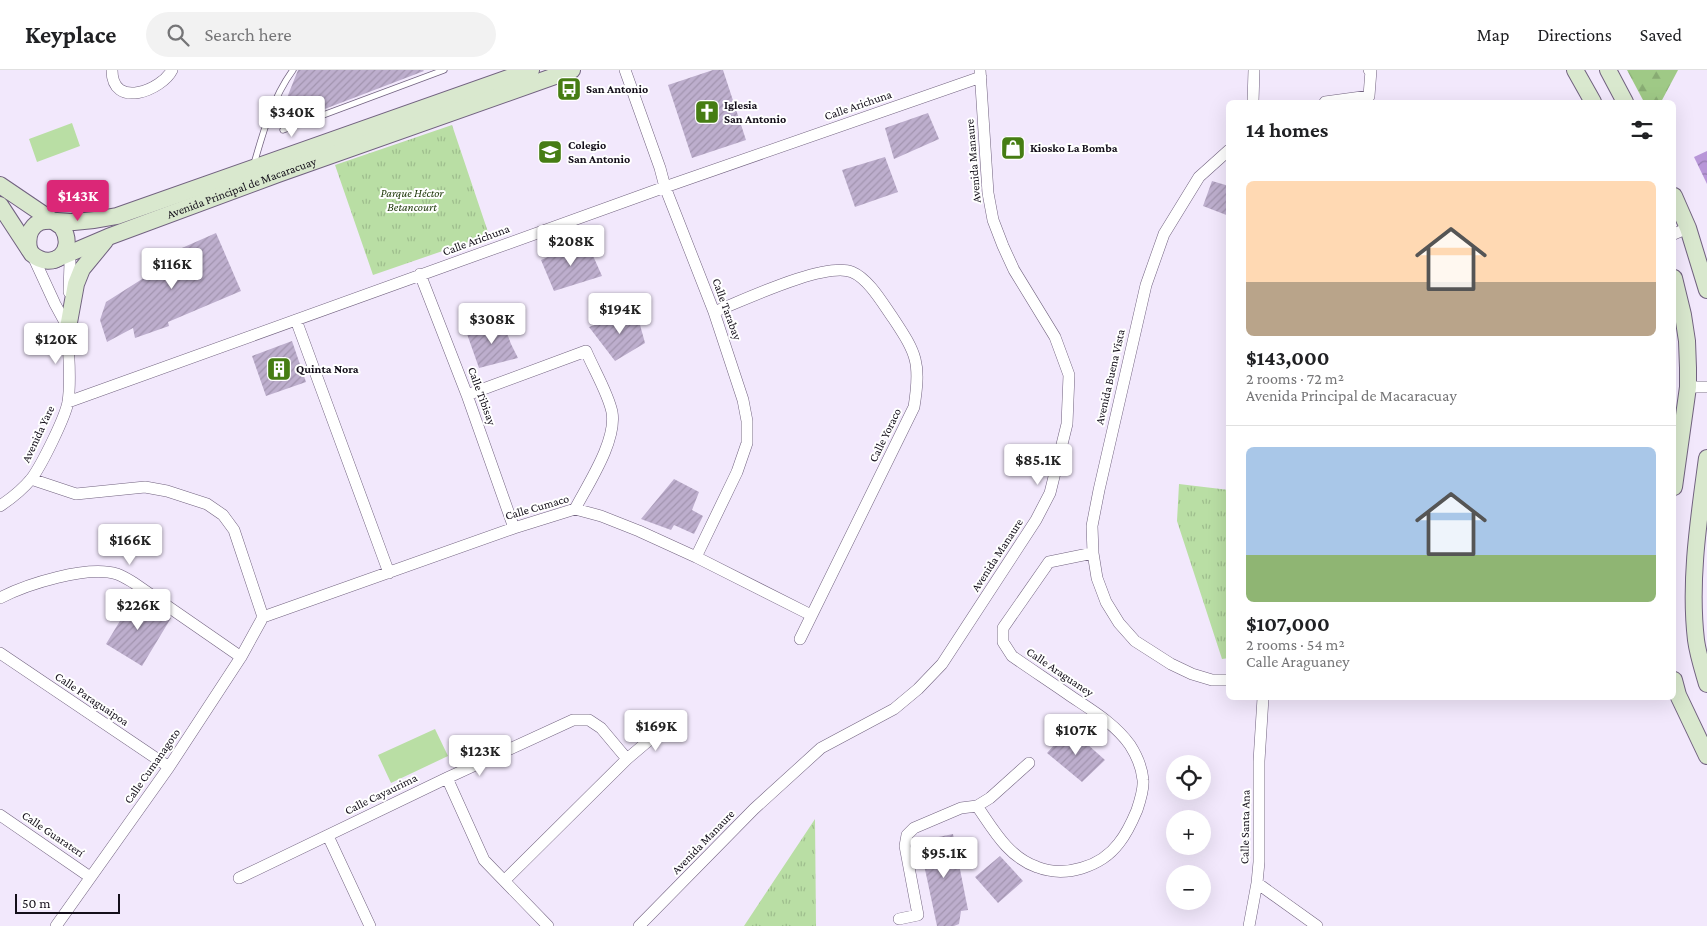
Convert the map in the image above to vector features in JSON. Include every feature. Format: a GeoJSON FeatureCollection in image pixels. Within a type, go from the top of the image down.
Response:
{"type":"FeatureCollection","features":[{"type":"Feature","properties":{"kind":"street"},"geometry":{"type":"LineString","coordinates":[[112,70],[115,84],[120,90],[127,94],[135,94],[145,91],[167,78],[172,70]]}},
{"type":"Feature","properties":{"kind":"street","name":"Avenida Principal de Macaracuay"},"geometry":{"type":"LineString","coordinates":[[29,248],[27,241],[29,233],[40,222],[48,220],[56,222],[88,221],[117,216],[531,70]]}},
{"type":"Feature","properties":{"kind":"street","name":"Avenida Principal de Macaracuay"},"geometry":{"type":"LineString","coordinates":[[64,252],[572,70]]}},
{"type":"Feature","properties":{"kind":"street","name":"Calle Tarabay"},"geometry":{"type":"LineString","coordinates":[[625,70],[665,187],[714,312],[743,400],[747,421],[746,444],[737,472],[696,557]]}},
{"type":"Feature","properties":{"kind":"street"},"geometry":{"type":"LineString","coordinates":[[1254,70],[1254,100]]}},
{"type":"Feature","properties":{"kind":"street"},"geometry":{"type":"LineString","coordinates":[[1340,100],[1369,96],[1371,70],[1369,70]]}},
{"type":"Feature","properties":{"kind":"street"},"geometry":{"type":"LineString","coordinates":[[1575,70],[1592,100]]}},
{"type":"Feature","properties":{"kind":"street"},"geometry":{"type":"LineString","coordinates":[[1608,70],[1624,100]]}},
{"type":"Feature","properties":{"kind":"street","name":"Calle Arichuna"},"geometry":{"type":"LineString","coordinates":[[68,402],[980,74]]}},
{"type":"Feature","properties":{"kind":"street","name":"Avenida Manaure"},"geometry":{"type":"LineString","coordinates":[[639,926],[754,809],[821,748],[894,709],[918,689],[942,664],[1036,520],[1050,493],[1067,424],[1069,375],[1055,337],[1014,270],[993,220],[988,193],[980,74]]}},
{"type":"Feature","properties":{"kind":"street","name":"Avenida Buena Vista"},"geometry":{"type":"LineString","coordinates":[[1226,153],[1199,177],[1164,234],[1146,285],[1092,526],[1093,554],[1098,578],[1106,602],[1119,623],[1135,641],[1171,664],[1192,674],[1212,680],[1226,680]]}},
{"type":"Feature","properties":{"kind":"street"},"geometry":{"type":"LineString","coordinates":[[0,184],[62,227],[66,234],[64,252],[42,260],[37,258],[0,205]]}},
{"type":"Feature","properties":{"kind":"street"},"geometry":{"type":"LineString","coordinates":[[1676,206],[1681,231],[1707,290]]}},
{"type":"Feature","properties":{"kind":"street"},"geometry":{"type":"LineString","coordinates":[[68,328],[76,284],[82,269],[108,237]]}},
{"type":"Feature","properties":{"kind":"street","name":"Avenida Yare"},"geometry":{"type":"LineString","coordinates":[[29,248],[68,328]]}},
{"type":"Feature","properties":{"kind":"street","name":"Avenida Yare"},"geometry":{"type":"LineString","coordinates":[[0,506],[15,495],[31,479],[48,449],[68,402],[70,352],[64,252]]}},
{"type":"Feature","properties":{"kind":"street","name":"Calle Yoraco"},"geometry":{"type":"LineString","coordinates":[[714,312],[808,275],[841,270],[852,272],[864,280],[878,297],[910,344],[918,369],[918,387],[914,407],[800,639]]}},
{"type":"Feature","properties":{"kind":"street","name":"Calle Tibisay"},"geometry":{"type":"LineString","coordinates":[[420,274],[468,395],[514,528]]}},
{"type":"Feature","properties":{"kind":"street"},"geometry":{"type":"LineString","coordinates":[[1676,286],[1687,341],[1688,387],[1676,473]]}},
{"type":"Feature","properties":{"kind":"street"},"geometry":{"type":"LineString","coordinates":[[296,320],[389,573]]}},
{"type":"Feature","properties":{"kind":"street"},"geometry":{"type":"LineString","coordinates":[[468,395],[586,351],[608,399],[612,413],[612,425],[601,458],[574,509]]}},
{"type":"Feature","properties":{"kind":"street"},"geometry":{"type":"LineString","coordinates":[[1688,387],[1707,387]]}},
{"type":"Feature","properties":{"kind":"street"},"geometry":{"type":"LineString","coordinates":[[1707,458],[1696,558],[1694,600],[1697,643],[1707,684]]}},
{"type":"Feature","properties":{"kind":"street"},"geometry":{"type":"LineString","coordinates":[[31,479],[76,494],[144,487],[167,491],[207,504],[223,515],[234,530],[263,617]]}},
{"type":"Feature","properties":{"kind":"street","name":"Calle Cumaco"},"geometry":{"type":"LineString","coordinates":[[263,617],[514,528],[574,509],[601,516],[639,531],[696,557],[812,615]]}},
{"type":"Feature","properties":{"kind":"street","name":"Calle Araguaney"},"geometry":{"type":"LineString","coordinates":[[977,806],[1004,845],[1018,857],[1037,868],[1060,871],[1080,869],[1099,860],[1118,845],[1131,826],[1144,782],[1139,763],[1130,746],[1116,729],[1100,715],[1012,656],[1003,642],[1003,628],[1049,562],[1093,554]]}},
{"type":"Feature","properties":{"kind":"street"},"geometry":{"type":"LineString","coordinates":[[0,598],[38,582],[67,576],[100,572],[118,574],[241,657]]}},
{"type":"Feature","properties":{"kind":"street","name":"Calle Cumanagoto"},"geometry":{"type":"LineString","coordinates":[[56,926],[169,767],[241,657],[263,617]]}},
{"type":"Feature","properties":{"kind":"street","name":"Calle Paraguaipoa"},"geometry":{"type":"LineString","coordinates":[[0,653],[169,767]]}},
{"type":"Feature","properties":{"kind":"street"},"geometry":{"type":"LineString","coordinates":[[1676,688],[1707,756]]}},
{"type":"Feature","properties":{"kind":"street","name":"Calle Santa Ana"},"geometry":{"type":"LineString","coordinates":[[1248,926],[1257,883],[1259,862],[1259,761],[1263,700]]}},
{"type":"Feature","properties":{"kind":"street","name":"Calle Cayaurima"},"geometry":{"type":"LineString","coordinates":[[238,878],[446,778],[573,720],[588,720],[601,728],[627,759]]}},
{"type":"Feature","properties":{"kind":"street"},"geometry":{"type":"LineString","coordinates":[[505,880],[627,759],[667,725]]}},
{"type":"Feature","properties":{"kind":"street"},"geometry":{"type":"LineString","coordinates":[[899,919],[918,915],[905,846],[907,835],[914,828],[961,808],[977,806],[990,798],[1029,763]]}},
{"type":"Feature","properties":{"kind":"street"},"geometry":{"type":"LineString","coordinates":[[446,778],[484,860],[548,926]]}},
{"type":"Feature","properties":{"kind":"street","name":"Calle Guaraterí"},"geometry":{"type":"LineString","coordinates":[[0,815],[90,876]]}},
{"type":"Feature","properties":{"kind":"street"},"geometry":{"type":"LineString","coordinates":[[328,836],[370,926]]}},
{"type":"Feature","properties":{"kind":"street"},"geometry":{"type":"LineString","coordinates":[[1257,883],[1318,926]]}},
{"type":"Feature","properties":{"kind":"lane"},"geometry":{"type":"LineString","coordinates":[[253,168],[263,131],[282,84],[293,70]]}},
{"type":"Feature","properties":{"kind":"lane"},"geometry":{"type":"LineString","coordinates":[[283,130],[444,70]]}},
{"type":"Feature","properties":{"kind":"green space"},"geometry":{"type":"Polygon","coordinates":[[[1627,70],[1678,70],[1662,100],[1643,100],[1627,70]]]}},
{"type":"Feature","properties":{"kind":"green space"},"geometry":{"type":"Polygon","coordinates":[[[72,123],[80,146],[37,162],[29,139],[72,123]]]}},
{"type":"Feature","properties":{"kind":"green space","name":"Parque Héctor Betancourt"},"geometry":{"type":"Polygon","coordinates":[[[452,125],[489,235],[373,275],[335,165],[452,125]]]}},
{"type":"Feature","properties":{"kind":"green space"},"geometry":{"type":"Polygon","coordinates":[[[1179,484],[1226,490],[1226,658],[1222,659],[1177,521],[1179,484]]]}},
{"type":"Feature","properties":{"kind":"green space"},"geometry":{"type":"Polygon","coordinates":[[[435,729],[448,756],[391,783],[378,755],[435,729]]]}},
{"type":"Feature","properties":{"kind":"green space"},"geometry":{"type":"Polygon","coordinates":[[[815,819],[816,926],[744,926],[815,819]]]}},
{"type":"Feature","properties":{"kind":"water"},"geometry":{"type":"Polygon","coordinates":[[[1707,151],[1707,184],[1694,157],[1707,151]]]}},
{"type":"Feature","properties":{"kind":"building"},"geometry":{"type":"Polygon","coordinates":[[[298,70],[423,70],[424,71],[275,128],[298,70]]]}},
{"type":"Feature","properties":{"kind":"building","name":"Iglesia San Antonio"},"geometry":{"type":"Polygon","coordinates":[[[713,70],[723,70],[746,140],[692,158],[668,85],[713,70]]]}},
{"type":"Feature","properties":{"kind":"building"},"geometry":{"type":"Polygon","coordinates":[[[928,113],[939,139],[894,159],[885,128],[928,113]]]}},
{"type":"Feature","properties":{"kind":"building"},"geometry":{"type":"Polygon","coordinates":[[[885,157],[898,192],[855,207],[842,170],[885,157]]]}},
{"type":"Feature","properties":{"kind":"building"},"geometry":{"type":"Polygon","coordinates":[[[1212,181],[1226,185],[1226,215],[1203,206],[1212,181]]]}},
{"type":"Feature","properties":{"kind":"building"},"geometry":{"type":"Polygon","coordinates":[[[216,233],[241,291],[168,322],[169,326],[135,338],[133,328],[107,342],[100,320],[106,302],[161,267],[157,259],[216,233]]]}},
{"type":"Feature","properties":{"kind":"building"},"geometry":{"type":"Polygon","coordinates":[[[586,240],[602,276],[554,291],[541,260],[586,240]]]}},
{"type":"Feature","properties":{"kind":"building"},"geometry":{"type":"Polygon","coordinates":[[[636,310],[645,343],[615,361],[589,327],[636,310]]]}},
{"type":"Feature","properties":{"kind":"building"},"geometry":{"type":"Polygon","coordinates":[[[502,320],[518,358],[479,368],[467,334],[502,320]]]}},
{"type":"Feature","properties":{"kind":"building","name":"Quinta Nora"},"geometry":{"type":"Polygon","coordinates":[[[292,341],[306,382],[266,396],[252,356],[292,341]]]}},
{"type":"Feature","properties":{"kind":"building"},"geometry":{"type":"Polygon","coordinates":[[[674,479],[699,492],[692,510],[703,516],[694,534],[674,525],[671,530],[641,519],[674,479]]]}},
{"type":"Feature","properties":{"kind":"building"},"geometry":{"type":"Polygon","coordinates":[[[135,596],[171,618],[142,666],[106,644],[135,596]]]}},
{"type":"Feature","properties":{"kind":"building"},"geometry":{"type":"Polygon","coordinates":[[[1069,728],[1105,760],[1082,782],[1047,753],[1069,728]]]}},
{"type":"Feature","properties":{"kind":"building"},"geometry":{"type":"Polygon","coordinates":[[[953,834],[968,910],[961,911],[959,924],[954,926],[937,926],[919,841],[953,834]]]}},
{"type":"Feature","properties":{"kind":"building"},"geometry":{"type":"Polygon","coordinates":[[[1000,856],[1023,881],[998,903],[975,877],[1000,856]]]}},
{"type":"Feature","properties":{"kind":"place","name":"San Antonio"},"geometry":{"type":"Point","coordinates":[569,89]}},
{"type":"Feature","properties":{"kind":"place","name":"Iglesia San Antonio"},"geometry":{"type":"Point","coordinates":[707,112]}},
{"type":"Feature","properties":{"kind":"place","name":"Kiosko La Bomba"},"geometry":{"type":"Point","coordinates":[1013,148]}},
{"type":"Feature","properties":{"kind":"place","name":"Colegio San Antonio"},"geometry":{"type":"Point","coordinates":[550,152]}},
{"type":"Feature","properties":{"kind":"place","name":"Quinta Nora"},"geometry":{"type":"Point","coordinates":[279,369]}}]}
